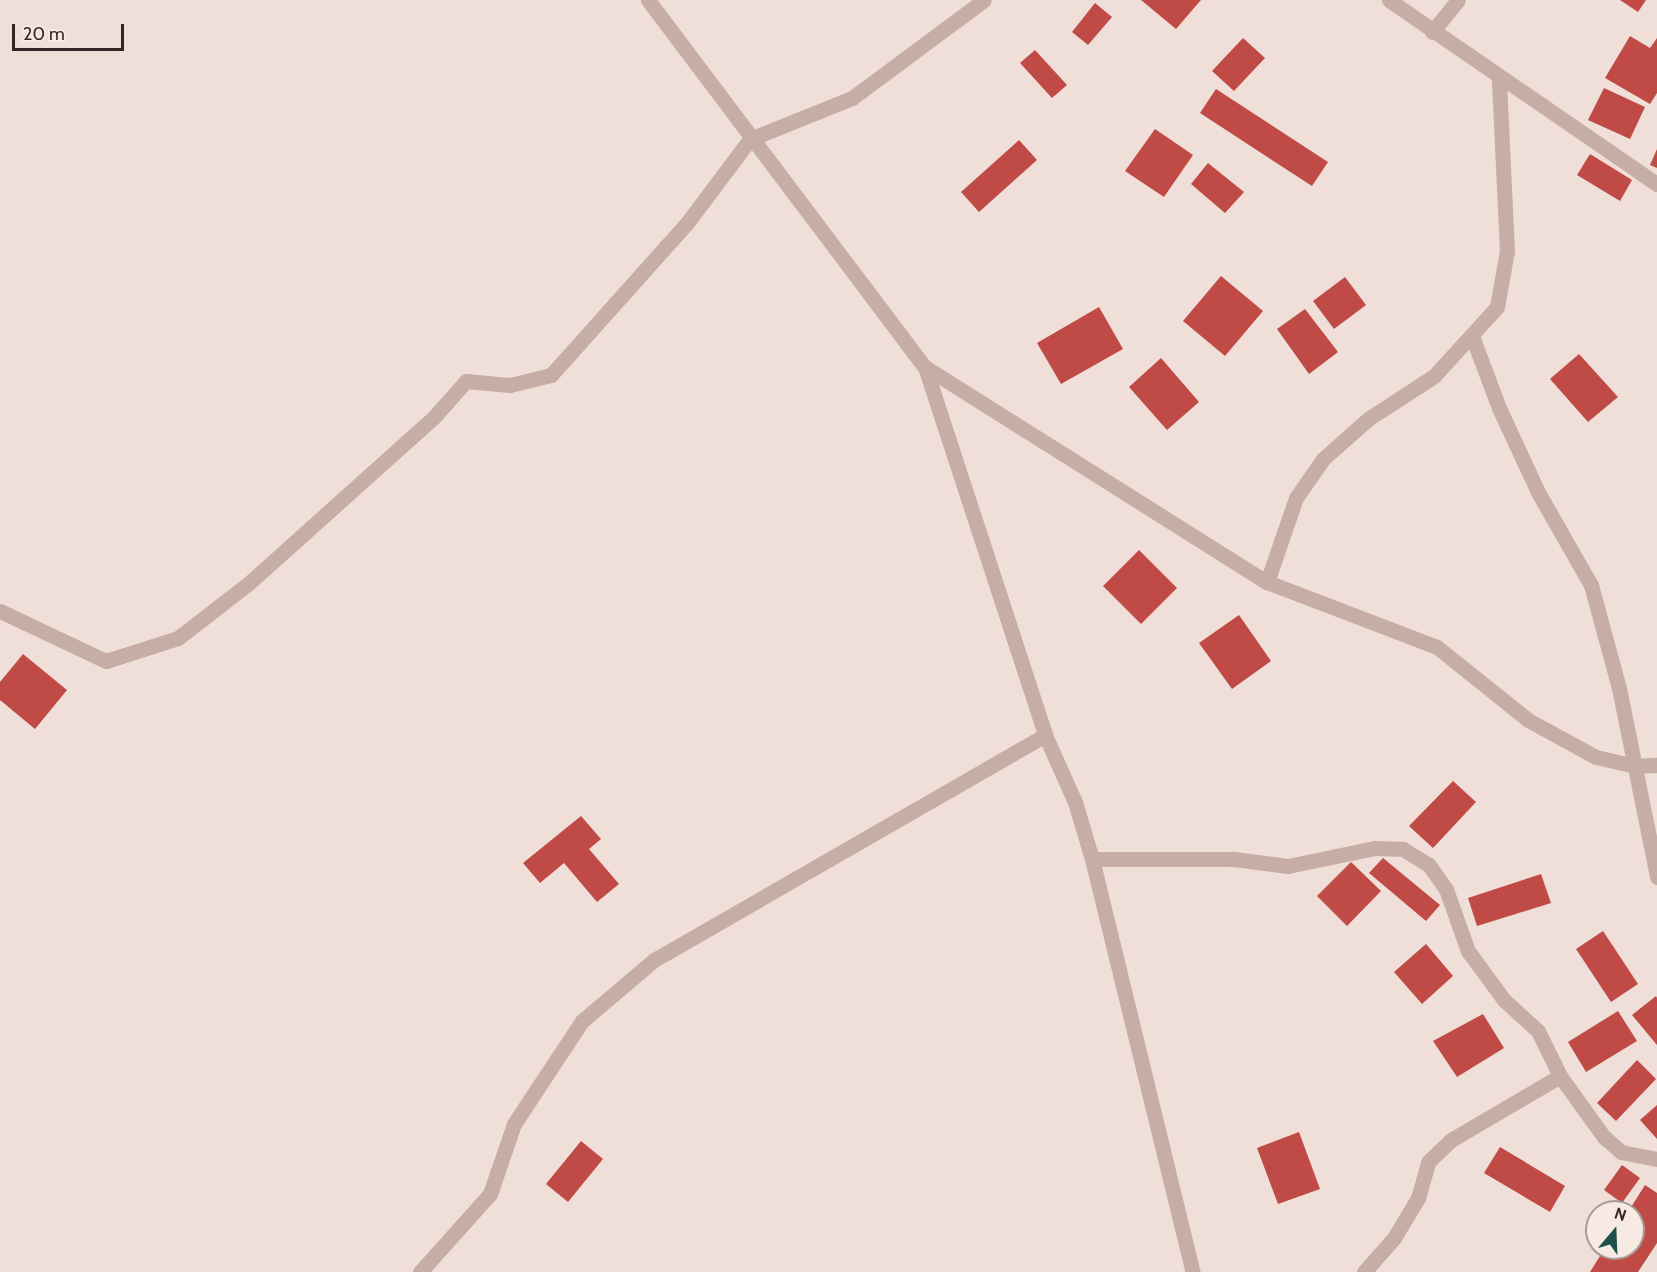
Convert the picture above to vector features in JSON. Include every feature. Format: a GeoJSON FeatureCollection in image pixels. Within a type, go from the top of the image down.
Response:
{"type":"FeatureCollection","features":[{"type":"Feature","properties":{"kind":"street"},"geometry":{"type":"LineString","coordinates":[[648,0],[750,139],[925,367],[1045,735],[1074,802],[1092,859],[1193,1272]]}},
{"type":"Feature","properties":{"kind":"street"},"geometry":{"type":"LineString","coordinates":[[0,611],[106,661],[178,638],[249,583],[434,417],[466,381],[510,385],[551,375],[687,223],[750,139],[852,98],[984,0]]}},
{"type":"Feature","properties":{"kind":"street"},"geometry":{"type":"LineString","coordinates":[[1389,0],[1499,79],[1657,184]]}},
{"type":"Feature","properties":{"kind":"street"},"geometry":{"type":"LineString","coordinates":[[1432,32],[1458,0]]}},
{"type":"Feature","properties":{"kind":"street"},"geometry":{"type":"LineString","coordinates":[[1267,582],[1296,498],[1323,459],[1368,419],[1434,376],[1497,307],[1507,251],[1499,79]]}},
{"type":"Feature","properties":{"kind":"street"},"geometry":{"type":"LineString","coordinates":[[1472,336],[1499,408],[1539,494],[1591,585],[1619,688],[1657,878]]}},
{"type":"Feature","properties":{"kind":"street"},"geometry":{"type":"LineString","coordinates":[[925,367],[1267,582],[1394,627],[1437,647],[1528,720],[1596,757],[1635,766],[1657,765]]}},
{"type":"Feature","properties":{"kind":"street"},"geometry":{"type":"LineString","coordinates":[[420,1272],[490,1194],[514,1124],[582,1021],[654,960],[1045,735]]}},
{"type":"Feature","properties":{"kind":"street"},"geometry":{"type":"LineString","coordinates":[[1092,859],[1234,858],[1288,866],[1375,848],[1403,849],[1435,873],[1446,889],[1468,951],[1504,1000],[1538,1031],[1560,1076],[1604,1137],[1621,1152],[1657,1159]]}},
{"type":"Feature","properties":{"kind":"street"},"geometry":{"type":"LineString","coordinates":[[1364,1272],[1394,1238],[1418,1198],[1428,1162],[1450,1140],[1560,1076]]}},
{"type":"Feature","properties":{"kind":"building"},"geometry":{"type":"Polygon","coordinates":[[[1141,0],[1201,0],[1176,29],[1141,0]]]}},
{"type":"Feature","properties":{"kind":"building"},"geometry":{"type":"Polygon","coordinates":[[[1620,0],[1646,0],[1638,12],[1620,0]]]}},
{"type":"Feature","properties":{"kind":"building"},"geometry":{"type":"Polygon","coordinates":[[[1095,3],[1112,17],[1088,45],[1072,32],[1095,3]]]}},
{"type":"Feature","properties":{"kind":"building"},"geometry":{"type":"Polygon","coordinates":[[[1630,36],[1650,48],[1657,38],[1657,93],[1650,104],[1605,78],[1630,36]]]}},
{"type":"Feature","properties":{"kind":"building"},"geometry":{"type":"Polygon","coordinates":[[[1243,38],[1265,58],[1234,91],[1212,71],[1243,38]]]}},
{"type":"Feature","properties":{"kind":"building"},"geometry":{"type":"Polygon","coordinates":[[[1035,50],[1067,85],[1052,98],[1020,63],[1035,50]]]}},
{"type":"Feature","properties":{"kind":"building"},"geometry":{"type":"Polygon","coordinates":[[[1604,88],[1645,107],[1630,139],[1588,120],[1604,88]]]}},
{"type":"Feature","properties":{"kind":"building"},"geometry":{"type":"Polygon","coordinates":[[[1216,89],[1328,162],[1312,186],[1200,113],[1216,89]]]}},
{"type":"Feature","properties":{"kind":"building"},"geometry":{"type":"Polygon","coordinates":[[[1155,129],[1193,155],[1164,197],[1125,171],[1155,129]]]}},
{"type":"Feature","properties":{"kind":"building"},"geometry":{"type":"Polygon","coordinates":[[[1019,140],[1037,160],[979,212],[961,192],[1019,140]]]}},
{"type":"Feature","properties":{"kind":"building"},"geometry":{"type":"Polygon","coordinates":[[[1657,149],[1657,168],[1650,165],[1657,149]]]}},
{"type":"Feature","properties":{"kind":"building"},"geometry":{"type":"Polygon","coordinates":[[[1590,154],[1632,180],[1620,201],[1577,175],[1590,154]]]}},
{"type":"Feature","properties":{"kind":"building"},"geometry":{"type":"Polygon","coordinates":[[[1208,163],[1244,192],[1225,213],[1191,184],[1208,163]]]}},
{"type":"Feature","properties":{"kind":"building"},"geometry":{"type":"Polygon","coordinates":[[[1221,276],[1263,311],[1225,356],[1183,321],[1221,276]]]}},
{"type":"Feature","properties":{"kind":"building"},"geometry":{"type":"Polygon","coordinates":[[[1345,277],[1366,305],[1334,329],[1313,301],[1345,277]]]}},
{"type":"Feature","properties":{"kind":"building"},"geometry":{"type":"Polygon","coordinates":[[[1099,307],[1123,349],[1061,384],[1037,343],[1099,307]]]}},
{"type":"Feature","properties":{"kind":"building"},"geometry":{"type":"Polygon","coordinates":[[[1305,309],[1338,352],[1309,374],[1277,329],[1305,309]]]}},
{"type":"Feature","properties":{"kind":"building"},"geometry":{"type":"Polygon","coordinates":[[[1579,354],[1618,397],[1588,422],[1550,379],[1579,354]]]}},
{"type":"Feature","properties":{"kind":"building"},"geometry":{"type":"Polygon","coordinates":[[[1161,358],[1199,402],[1167,430],[1129,387],[1161,358]]]}},
{"type":"Feature","properties":{"kind":"building"},"geometry":{"type":"Polygon","coordinates":[[[1139,550],[1177,588],[1141,624],[1103,586],[1139,550]]]}},
{"type":"Feature","properties":{"kind":"building"},"geometry":{"type":"Polygon","coordinates":[[[1239,615],[1271,661],[1232,689],[1199,643],[1239,615]]]}},
{"type":"Feature","properties":{"kind":"building"},"geometry":{"type":"Polygon","coordinates":[[[23,654],[67,690],[35,729],[0,700],[0,682],[23,654]]]}},
{"type":"Feature","properties":{"kind":"building"},"geometry":{"type":"Polygon","coordinates":[[[1453,781],[1476,802],[1433,848],[1409,826],[1453,781]]]}},
{"type":"Feature","properties":{"kind":"building"},"geometry":{"type":"Polygon","coordinates":[[[581,816],[601,839],[589,849],[619,884],[597,902],[564,863],[540,883],[523,863],[581,816]]]}},
{"type":"Feature","properties":{"kind":"building"},"geometry":{"type":"Polygon","coordinates":[[[1383,858],[1440,905],[1426,921],[1369,873],[1383,858]]]}},
{"type":"Feature","properties":{"kind":"building"},"geometry":{"type":"Polygon","coordinates":[[[1351,862],[1381,891],[1347,926],[1317,896],[1351,862]]]}},
{"type":"Feature","properties":{"kind":"building"},"geometry":{"type":"Polygon","coordinates":[[[1541,874],[1551,903],[1477,926],[1468,898],[1541,874]]]}},
{"type":"Feature","properties":{"kind":"building"},"geometry":{"type":"Polygon","coordinates":[[[1603,931],[1638,984],[1611,1002],[1576,949],[1603,931]]]}},
{"type":"Feature","properties":{"kind":"building"},"geometry":{"type":"Polygon","coordinates":[[[1426,944],[1453,976],[1422,1004],[1394,972],[1426,944]]]}},
{"type":"Feature","properties":{"kind":"building"},"geometry":{"type":"Polygon","coordinates":[[[1656,996],[1657,998],[1657,1045],[1632,1015],[1656,996]]]}},
{"type":"Feature","properties":{"kind":"building"},"geometry":{"type":"Polygon","coordinates":[[[1618,1011],[1637,1041],[1586,1072],[1568,1042],[1618,1011]]]}},
{"type":"Feature","properties":{"kind":"building"},"geometry":{"type":"Polygon","coordinates":[[[1483,1014],[1504,1048],[1457,1077],[1433,1041],[1483,1014]]]}},
{"type":"Feature","properties":{"kind":"building"},"geometry":{"type":"Polygon","coordinates":[[[1637,1060],[1656,1079],[1616,1121],[1597,1103],[1637,1060]]]}},
{"type":"Feature","properties":{"kind":"building"},"geometry":{"type":"Polygon","coordinates":[[[1657,1105],[1657,1139],[1640,1120],[1657,1105]]]}},
{"type":"Feature","properties":{"kind":"building"},"geometry":{"type":"Polygon","coordinates":[[[1299,1132],[1320,1189],[1278,1204],[1257,1148],[1299,1132]]]}},
{"type":"Feature","properties":{"kind":"building"},"geometry":{"type":"Polygon","coordinates":[[[581,1141],[603,1159],[568,1202],[546,1184],[581,1141]]]}},
{"type":"Feature","properties":{"kind":"building"},"geometry":{"type":"Polygon","coordinates":[[[1500,1147],[1565,1186],[1550,1212],[1484,1173],[1500,1147]]]}},
{"type":"Feature","properties":{"kind":"building"},"geometry":{"type":"Polygon","coordinates":[[[1622,1165],[1640,1178],[1624,1200],[1618,1200],[1604,1190],[1622,1165]]]}},
{"type":"Feature","properties":{"kind":"building"},"geometry":{"type":"Polygon","coordinates":[[[1645,1185],[1657,1193],[1657,1243],[1638,1272],[1590,1272],[1598,1260],[1645,1260],[1645,1200],[1636,1200],[1645,1185]]]}}]}
